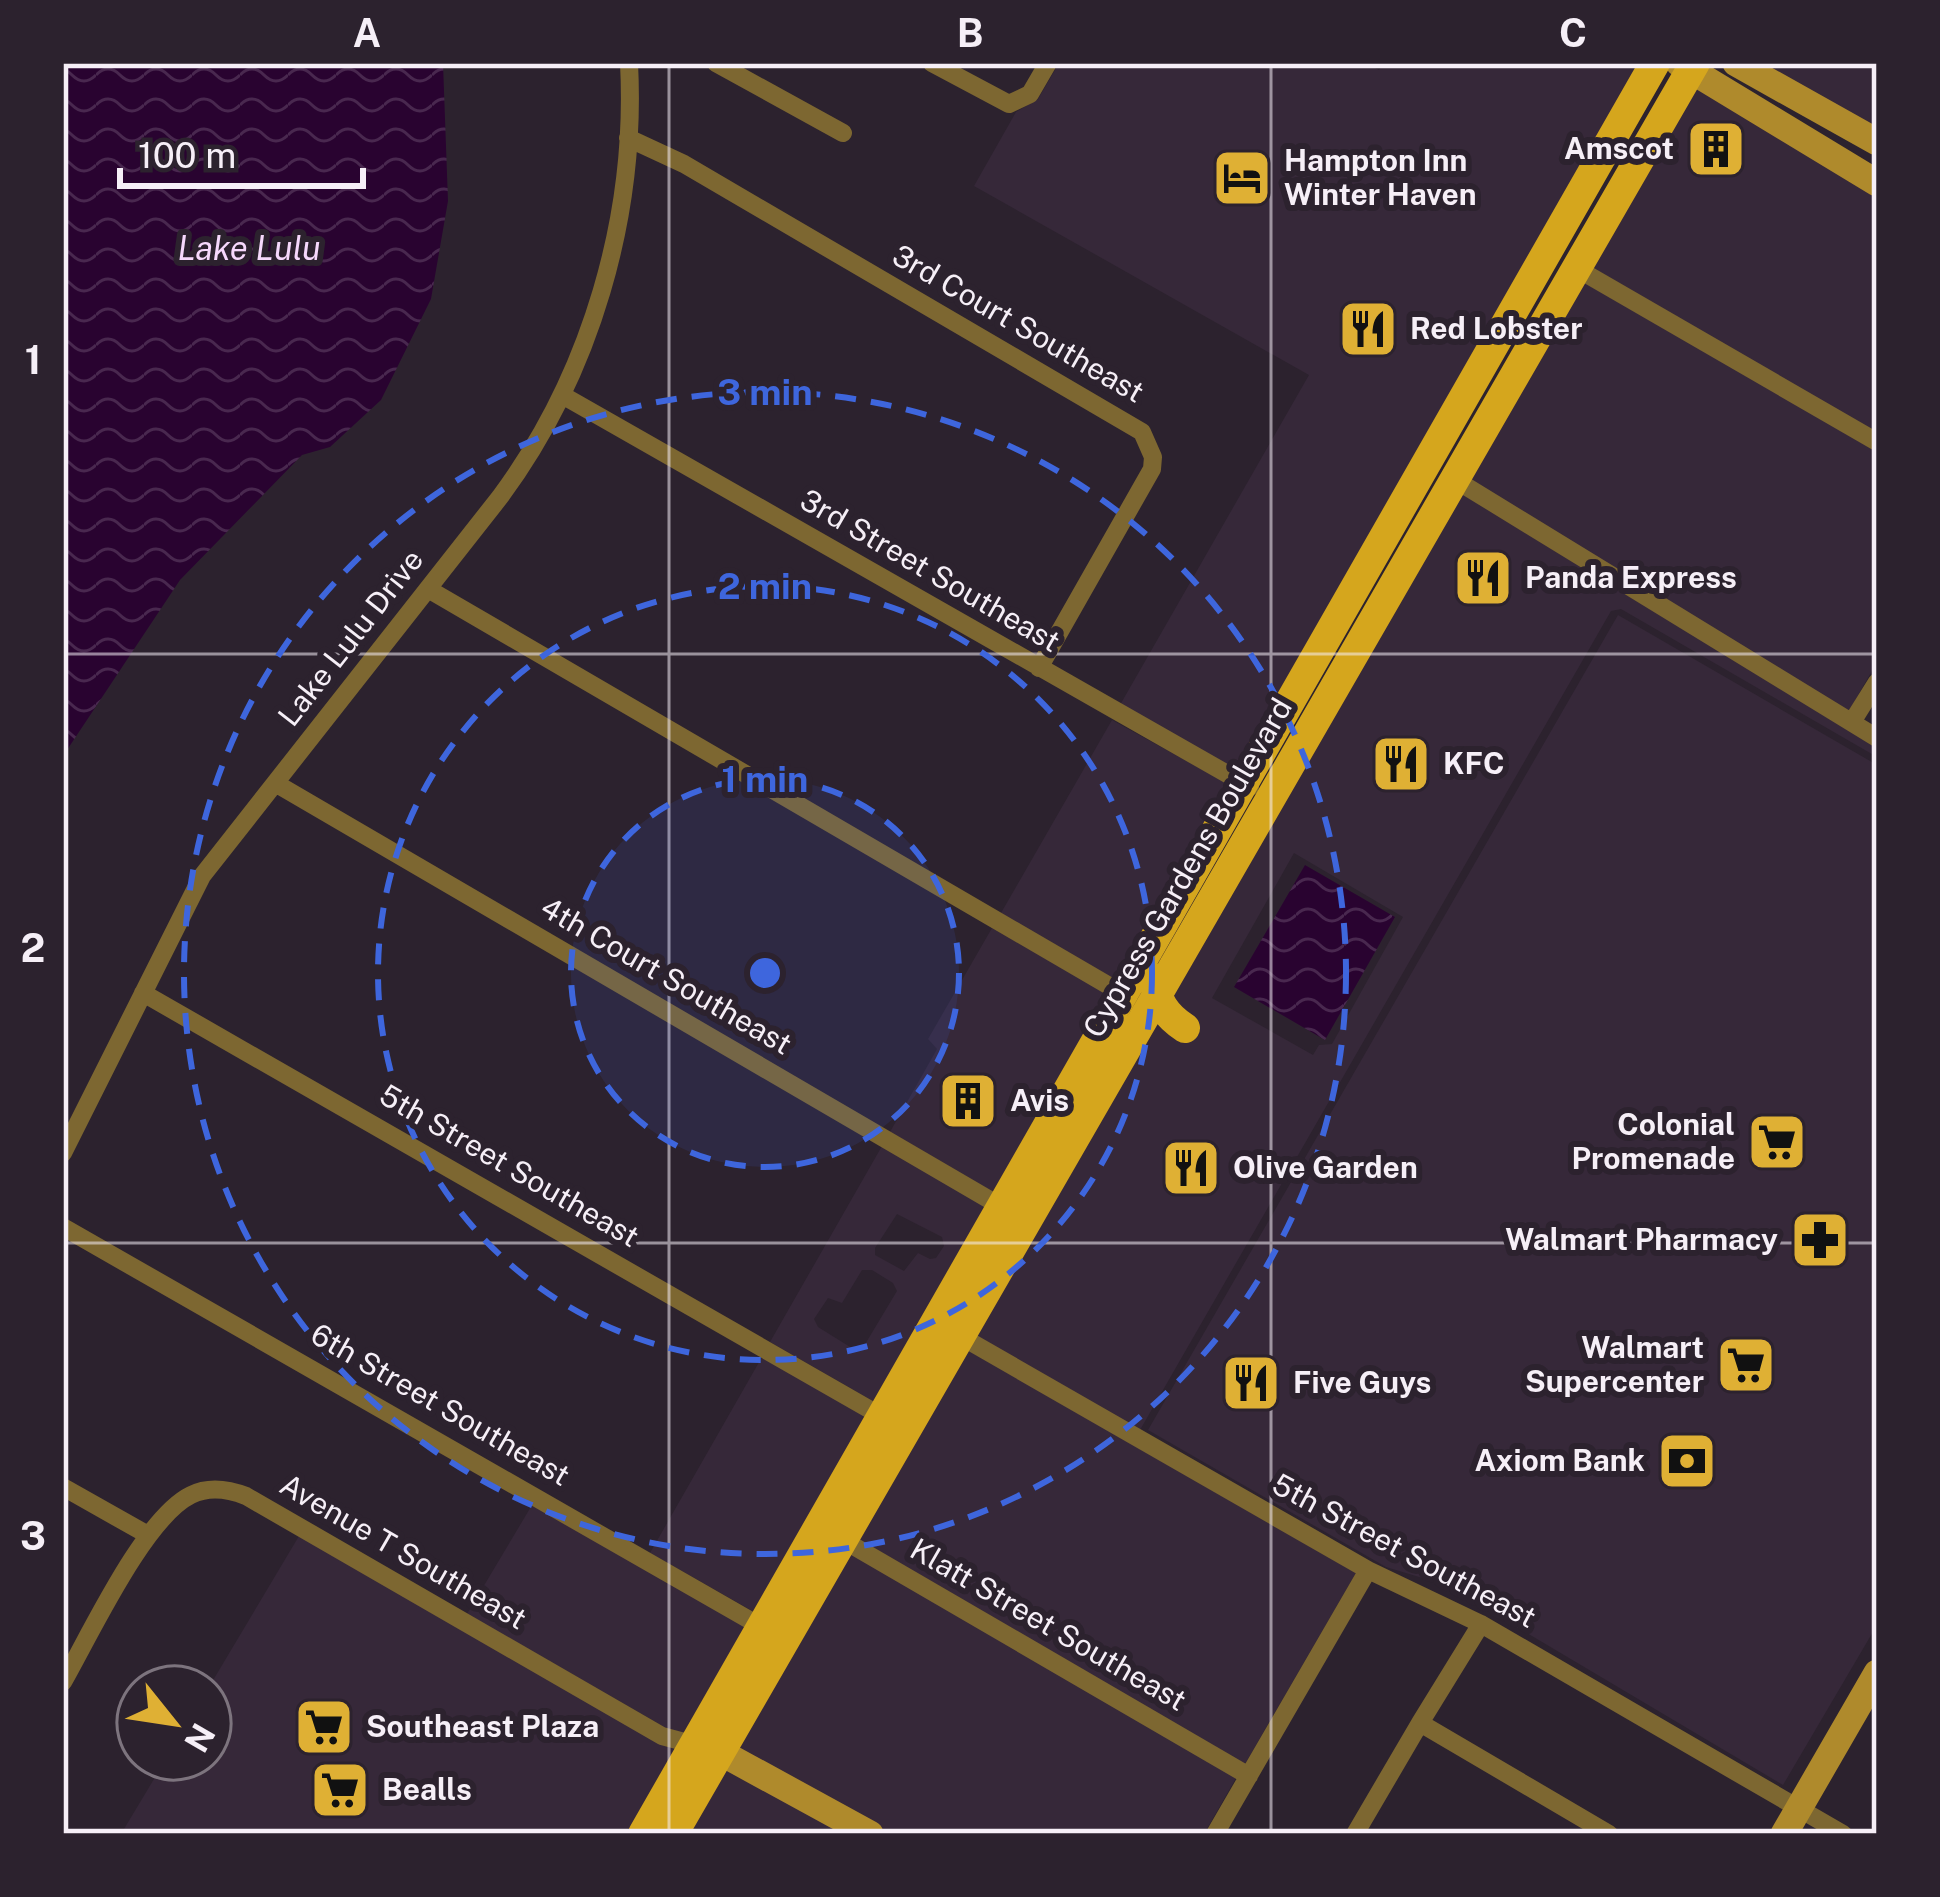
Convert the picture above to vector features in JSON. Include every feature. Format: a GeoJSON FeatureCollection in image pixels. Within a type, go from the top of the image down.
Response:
{"type":"FeatureCollection","features":[{"type":"Feature","properties":{"kind":"main road"},"geometry":{"type":"LineString","coordinates":[[1504,361],[1517,351],[1554,278],[1544,260],[1655,63]]}},
{"type":"Feature","properties":{"kind":"main road"},"geometry":{"type":"LineString","coordinates":[[1736,63],[1877,142]]}},
{"type":"Feature","properties":{"kind":"main road"},"geometry":{"type":"LineString","coordinates":[[1688,65],[1877,183]]}},
{"type":"Feature","properties":{"kind":"main road","name":"Cypress Gardens Boulevard"},"geometry":{"type":"LineString","coordinates":[[1014,1214],[1099,1094],[1156,996],[1258,791],[1504,361],[1576,268],[1688,65]]}},
{"type":"Feature","properties":{"kind":"main road","name":"Cypress Gardens Boulevard"},"geometry":{"type":"LineString","coordinates":[[643,1834],[707,1748],[1014,1214],[1124,994],[1181,893],[1258,791],[1454,479],[1504,361]]}},
{"type":"Feature","properties":{"kind":"main road"},"geometry":{"type":"LineString","coordinates":[[1181,893],[1153,975],[1156,996],[1171,1018],[1185,1028]]}},
{"type":"Feature","properties":{"kind":"main road"},"geometry":{"type":"LineString","coordinates":[[1099,1094],[1124,994]]}},
{"type":"Feature","properties":{"kind":"main road"},"geometry":{"type":"LineString","coordinates":[[1784,1834],[1877,1672]]}},
{"type":"Feature","properties":{"kind":"main road"},"geometry":{"type":"LineString","coordinates":[[707,1748],[870,1834]]}},
{"type":"Feature","properties":{"kind":"main road","name":"Cypress Gardens Boulevard"},"geometry":{"type":"LineString","coordinates":[[673,1834],[707,1748]]}},
{"type":"Feature","properties":{"kind":"street","name":"Lake Lulu Drive"},"geometry":{"type":"LineString","coordinates":[[63,1153],[202,876],[528,459],[562,395],[601,294],[622,205],[629,63]]}},
{"type":"Feature","properties":{"kind":"street"},"geometry":{"type":"LineString","coordinates":[[716,63],[843,134]]}},
{"type":"Feature","properties":{"kind":"street"},"geometry":{"type":"LineString","coordinates":[[932,63],[1009,104],[1030,94],[1048,63]]}},
{"type":"Feature","properties":{"kind":"street","name":"3rd Court Southeast"},"geometry":{"type":"LineString","coordinates":[[628,138],[684,164],[1142,431],[1153,457],[1152,470],[1039,668]]}},
{"type":"Feature","properties":{"kind":"street"},"geometry":{"type":"LineString","coordinates":[[1576,268],[1877,442]]}},
{"type":"Feature","properties":{"kind":"street","name":"3rd Street Southeast"},"geometry":{"type":"LineString","coordinates":[[562,395],[1258,791]]}},
{"type":"Feature","properties":{"kind":"street"},"geometry":{"type":"LineString","coordinates":[[1454,479],[1877,738]]}},
{"type":"Feature","properties":{"kind":"street"},"geometry":{"type":"LineString","coordinates":[[428,590],[1124,994]]}},
{"type":"Feature","properties":{"kind":"street"},"geometry":{"type":"LineString","coordinates":[[1852,722],[1877,682]]}},
{"type":"Feature","properties":{"kind":"street","name":"4th Court Southeast"},"geometry":{"type":"LineString","coordinates":[[275,783],[1014,1214]]}},
{"type":"Feature","properties":{"kind":"street","name":"5th Street Southeast"},"geometry":{"type":"LineString","coordinates":[[143,992],[894,1423]]}},
{"type":"Feature","properties":{"kind":"street","name":"6th Street Southeast"},"geometry":{"type":"LineString","coordinates":[[63,1228],[772,1633]]}},
{"type":"Feature","properties":{"kind":"street","name":"5th Street Southeast"},"geometry":{"type":"LineString","coordinates":[[947,1329],[1368,1570],[1481,1624],[1843,1834]]}},
{"type":"Feature","properties":{"kind":"street"},"geometry":{"type":"LineString","coordinates":[[63,1487],[148,1534]]}},
{"type":"Feature","properties":{"kind":"street","name":"Avenue T Southeast"},"geometry":{"type":"LineString","coordinates":[[63,1682],[148,1534],[186,1496],[221,1489],[246,1496],[662,1736],[707,1748]]}},
{"type":"Feature","properties":{"kind":"street","name":"Klatt Street Southeast"},"geometry":{"type":"LineString","coordinates":[[831,1532],[1249,1776]]}},
{"type":"Feature","properties":{"kind":"street"},"geometry":{"type":"LineString","coordinates":[[1215,1834],[1368,1570]]}},
{"type":"Feature","properties":{"kind":"street"},"geometry":{"type":"LineString","coordinates":[[1355,1834],[1481,1624]]}},
{"type":"Feature","properties":{"kind":"street"},"geometry":{"type":"LineString","coordinates":[[1420,1723],[1609,1834]]}},
{"type":"Feature","properties":{"kind":"shaded area"},"geometry":{"type":"Polygon","coordinates":[[[1059,63],[1365,63],[1379,70],[1383,63],[1645,63],[1241,772],[1120,705],[1309,375],[974,186],[1016,112],[1038,99],[1059,63]]]}},
{"type":"Feature","properties":{"kind":"shaded area"},"geometry":{"type":"Polygon","coordinates":[[[1753,63],[1877,63],[1877,132],[1753,63]]]}},
{"type":"Feature","properties":{"kind":"shaded area"},"geometry":{"type":"Polygon","coordinates":[[[1695,82],[1877,185],[1877,433],[1588,265],[1695,82]]]}},
{"type":"Feature","properties":{"kind":"shaded area"},"geometry":{"type":"Polygon","coordinates":[[[1580,280],[1877,452],[1877,662],[1849,711],[1466,477],[1580,280]]]}},
{"type":"Feature","properties":{"kind":"shaded area"},"geometry":{"type":"Polygon","coordinates":[[[1457,491],[1877,748],[1877,757],[1621,609],[1611,611],[1140,1430],[972,1333],[1457,491]],[[1294,853],[1212,998],[1313,1055],[1319,1045],[1332,1044],[1403,917],[1294,853]]]}},
{"type":"Feature","properties":{"kind":"shaded area"},"geometry":{"type":"Polygon","coordinates":[[[1618,615],[1877,765],[1877,1625],[1783,1785],[1446,1585],[1386,1567],[1148,1430],[1618,615]]]}},
{"type":"Feature","properties":{"kind":"shaded area"},"geometry":{"type":"Polygon","coordinates":[[[1112,720],[1232,786],[1119,982],[1001,913],[1112,720]]]}},
{"type":"Feature","properties":{"kind":"shaded area"},"geometry":{"type":"Polygon","coordinates":[[[992,928],[1111,996],[998,1195],[890,1132],[937,1049],[928,1039],[992,928]]]}},
{"type":"Feature","properties":{"kind":"shaded area"},"geometry":{"type":"Polygon","coordinates":[[[882,1146],[989,1209],[878,1404],[770,1342],[882,1146]],[[897,1214],[875,1255],[904,1271],[918,1253],[936,1258],[944,1246],[942,1237],[897,1214]],[[862,1270],[842,1303],[828,1298],[814,1319],[818,1327],[855,1350],[864,1346],[897,1291],[872,1270],[862,1270]]]}},
{"type":"Feature","properties":{"kind":"shaded area"},"geometry":{"type":"Polygon","coordinates":[[[964,1348],[1356,1573],[1245,1764],[855,1537],[964,1348]]]}},
{"type":"Feature","properties":{"kind":"shaded area"},"geometry":{"type":"Polygon","coordinates":[[[762,1357],[870,1419],[756,1613],[650,1553],[762,1357]]]}},
{"type":"Feature","properties":{"kind":"shaded area"},"geometry":{"type":"Polygon","coordinates":[[[532,1505],[748,1628],[688,1735],[666,1728],[467,1614],[532,1505]]]}},
{"type":"Feature","properties":{"kind":"shaded area"},"geometry":{"type":"Polygon","coordinates":[[[299,1536],[679,1751],[632,1834],[121,1834],[152,1783],[234,1783],[234,1663],[223,1663],[299,1536]]]}},
{"type":"Feature","properties":{"kind":"shaded area"},"geometry":{"type":"Polygon","coordinates":[[[847,1551],[1236,1778],[1204,1834],[888,1834],[733,1749],[847,1551]]]}},
{"type":"Feature","properties":{"kind":"shaded area"},"geometry":{"type":"Polygon","coordinates":[[[724,1764],[853,1834],[683,1834],[724,1764]]]}},
{"type":"Feature","properties":{"kind":"water","name":"Lake Lulu"},"geometry":{"type":"Polygon","coordinates":[[[63,63],[443,63],[448,201],[431,299],[381,400],[330,447],[302,455],[180,580],[63,756],[63,63]]]}},
{"type":"Feature","properties":{"kind":"water"},"geometry":{"type":"Polygon","coordinates":[[[1305,865],[1395,917],[1325,1040],[1234,987],[1305,865]]]}},
{"type":"Feature","properties":{"kind":"place","name":"Amscot"},"geometry":{"type":"Point","coordinates":[1716,149]}},
{"type":"Feature","properties":{"kind":"place","name":"Hampton Inn Winter Haven"},"geometry":{"type":"Point","coordinates":[1242,178]}},
{"type":"Feature","properties":{"kind":"place","name":"Red Lobster"},"geometry":{"type":"Point","coordinates":[1368,329]}},
{"type":"Feature","properties":{"kind":"place","name":"Panda Express"},"geometry":{"type":"Point","coordinates":[1483,578]}},
{"type":"Feature","properties":{"kind":"place","name":"KFC"},"geometry":{"type":"Point","coordinates":[1401,764]}},
{"type":"Feature","properties":{"kind":"place","name":"Avis"},"geometry":{"type":"Point","coordinates":[968,1101]}},
{"type":"Feature","properties":{"kind":"place","name":"Colonial Promenade"},"geometry":{"type":"Point","coordinates":[1777,1142]}},
{"type":"Feature","properties":{"kind":"place","name":"Olive Garden"},"geometry":{"type":"Point","coordinates":[1191,1168]}},
{"type":"Feature","properties":{"kind":"place","name":"Walmart Pharmacy"},"geometry":{"type":"Point","coordinates":[1820,1240]}},
{"type":"Feature","properties":{"kind":"place","name":"Walmart Supercenter"},"geometry":{"type":"Point","coordinates":[1746,1365]}},
{"type":"Feature","properties":{"kind":"place","name":"Five Guys"},"geometry":{"type":"Point","coordinates":[1251,1383]}},
{"type":"Feature","properties":{"kind":"place","name":"Axiom Bank"},"geometry":{"type":"Point","coordinates":[1687,1461]}},
{"type":"Feature","properties":{"kind":"place","name":"Southeast Plaza"},"geometry":{"type":"Point","coordinates":[324,1727]}},
{"type":"Feature","properties":{"kind":"place","name":"Bealls"},"geometry":{"type":"Point","coordinates":[340,1790]}}]}
